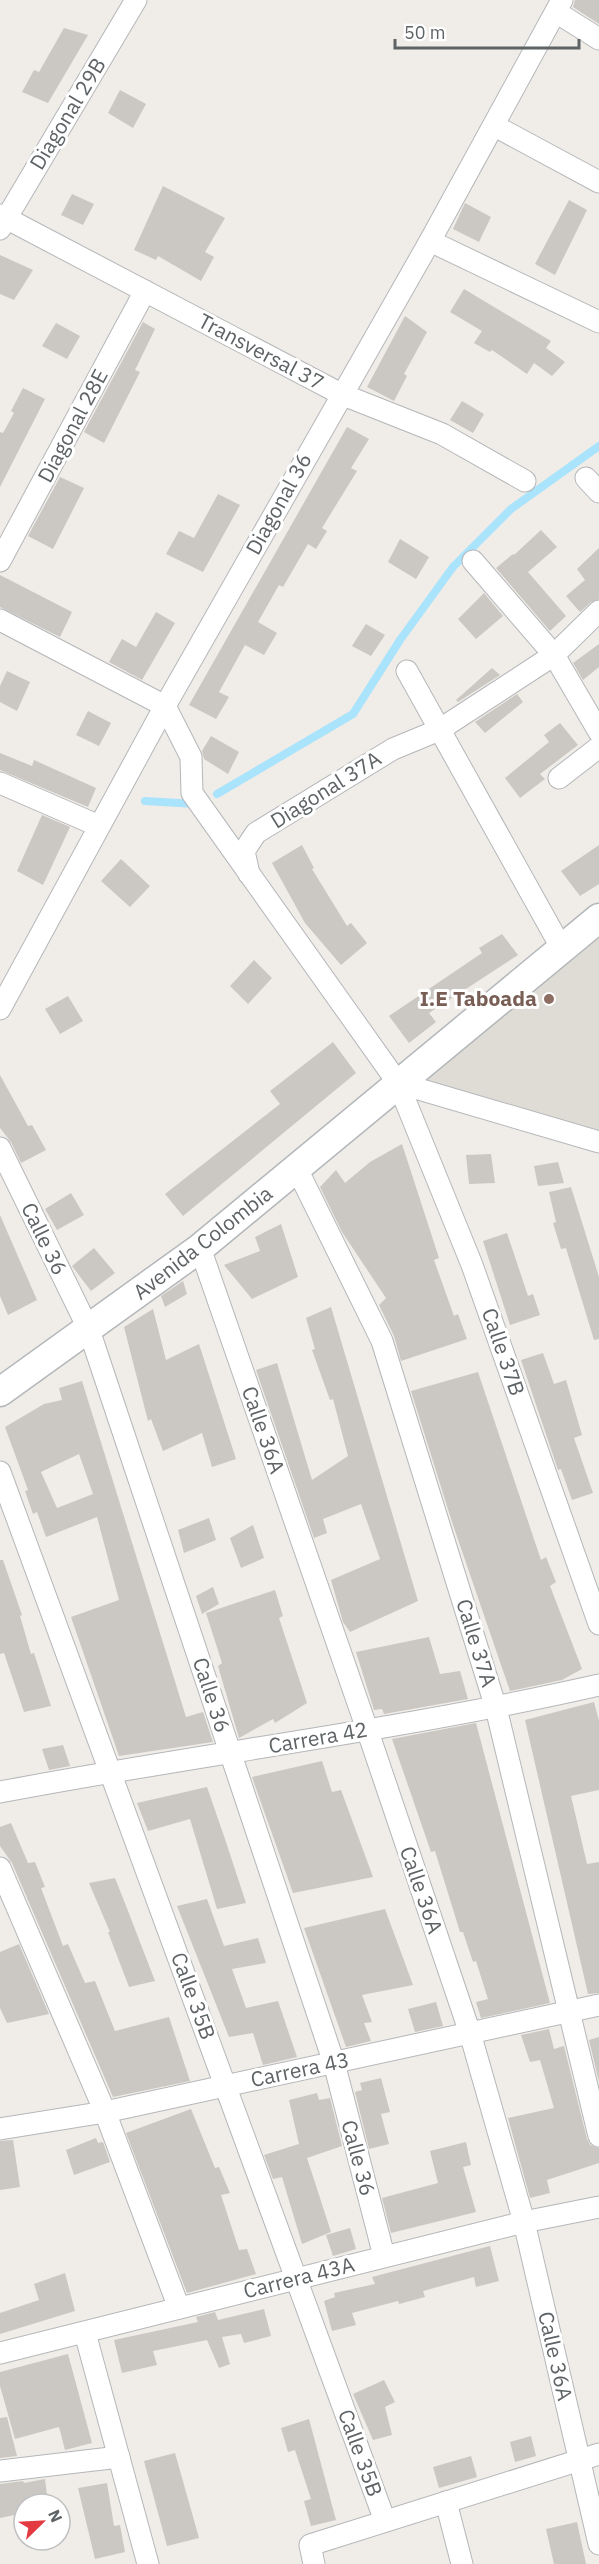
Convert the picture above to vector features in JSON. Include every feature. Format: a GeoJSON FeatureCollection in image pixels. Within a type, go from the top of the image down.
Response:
{"type":"FeatureCollection","features":[{"type":"Feature","properties":{"kind":"street","name":"Diagonal 29B"},"geometry":{"type":"LineString","coordinates":[[2,221],[136,0]]}},
{"type":"Feature","properties":{"kind":"street"},"geometry":{"type":"LineString","coordinates":[[559,6],[599,39]]}},
{"type":"Feature","properties":{"kind":"street","name":"Diagonal 36"},"geometry":{"type":"LineString","coordinates":[[0,1010],[165,706],[495,126],[559,6]]}},
{"type":"Feature","properties":{"kind":"street"},"geometry":{"type":"LineString","coordinates":[[495,126],[599,182]]}},
{"type":"Feature","properties":{"kind":"street","name":"Transversal 37"},"geometry":{"type":"LineString","coordinates":[[2,221],[145,291],[341,394],[442,434],[525,481]]}},
{"type":"Feature","properties":{"kind":"street"},"geometry":{"type":"LineString","coordinates":[[430,240],[599,322]]}},
{"type":"Feature","properties":{"kind":"street","name":"Diagonal 28E"},"geometry":{"type":"LineString","coordinates":[[0,561],[145,291]]}},
{"type":"Feature","properties":{"kind":"street"},"geometry":{"type":"LineString","coordinates":[[473,561],[554,655],[599,732]]}},
{"type":"Feature","properties":{"kind":"street","name":"Diagonal 37A"},"geometry":{"type":"LineString","coordinates":[[250,876],[244,851],[256,833],[393,749],[439,730],[554,655],[599,611]]}},
{"type":"Feature","properties":{"kind":"street"},"geometry":{"type":"LineString","coordinates":[[0,620],[165,706]]}},
{"type":"Feature","properties":{"kind":"street"},"geometry":{"type":"LineString","coordinates":[[407,671],[562,949]]}},
{"type":"Feature","properties":{"kind":"street","name":"Calle 37B"},"geometry":{"type":"LineString","coordinates":[[165,706],[191,757],[192,793],[398,1083],[472,1265],[599,1624]]}},
{"type":"Feature","properties":{"kind":"street"},"geometry":{"type":"LineString","coordinates":[[559,778],[599,747]]}},
{"type":"Feature","properties":{"kind":"street"},"geometry":{"type":"LineString","coordinates":[[0,783],[99,826]]}},
{"type":"Feature","properties":{"kind":"street","name":"Avenida Colombia"},"geometry":{"type":"LineString","coordinates":[[0,1392],[200,1248],[599,918]]}},
{"type":"Feature","properties":{"kind":"street"},"geometry":{"type":"LineString","coordinates":[[398,1083],[597,1147]]}},
{"type":"Feature","properties":{"kind":"street","name":"Calle 36"},"geometry":{"type":"LineString","coordinates":[[0,1148],[89,1330],[334,2063],[384,2256]]}},
{"type":"Feature","properties":{"kind":"street","name":"Calle 37A"},"geometry":{"type":"LineString","coordinates":[[297,1169],[382,1341],[496,1708],[599,2136]]}},
{"type":"Feature","properties":{"kind":"street","name":"Calle 36A"},"geometry":{"type":"LineString","coordinates":[[200,1248],[470,2033],[589,2457],[599,2544]]}},
{"type":"Feature","properties":{"kind":"street","name":"Calle 35B"},"geometry":{"type":"LineString","coordinates":[[0,1472],[385,2521]]}},
{"type":"Feature","properties":{"kind":"street","name":"Carrera 42"},"geometry":{"type":"LineString","coordinates":[[0,1792],[110,1771],[496,1708],[599,1685]]}},
{"type":"Feature","properties":{"kind":"street"},"geometry":{"type":"LineString","coordinates":[[0,1868],[105,2112],[179,2307]]}},
{"type":"Feature","properties":{"kind":"street","name":"Carrera 43"},"geometry":{"type":"LineString","coordinates":[[0,2129],[105,2112],[599,2005]]}},
{"type":"Feature","properties":{"kind":"street","name":"Carrera 43A"},"geometry":{"type":"LineString","coordinates":[[0,2353],[384,2256],[524,2222],[599,2207]]}},
{"type":"Feature","properties":{"kind":"street"},"geometry":{"type":"LineString","coordinates":[[85,2333],[148,2564]]}},
{"type":"Feature","properties":{"kind":"street"},"geometry":{"type":"LineString","coordinates":[[0,2471],[119,2457]]}},
{"type":"Feature","properties":{"kind":"street"},"geometry":{"type":"LineString","coordinates":[[312,2554],[385,2521],[589,2457]]}},
{"type":"Feature","properties":{"kind":"street"},"geometry":{"type":"LineString","coordinates":[[446,2502],[462,2564]]}},
{"type":"Feature","properties":{"kind":"shaded area","name":"I.E Taboada"},"geometry":{"type":"Polygon","coordinates":[[[599,915],[599,1142],[398,1083],[599,915]]]}},
{"type":"Feature","properties":{"kind":"building"},"geometry":{"type":"Polygon","coordinates":[[[575,0],[599,0],[599,24],[573,7],[575,0]]]}},
{"type":"Feature","properties":{"kind":"building"},"geometry":{"type":"Polygon","coordinates":[[[64,28],[88,35],[48,103],[22,92],[34,70],[39,72],[64,28]]]}},
{"type":"Feature","properties":{"kind":"building"},"geometry":{"type":"Polygon","coordinates":[[[120,90],[146,104],[133,128],[108,113],[120,90]]]}},
{"type":"Feature","properties":{"kind":"building"},"geometry":{"type":"Polygon","coordinates":[[[163,186],[225,218],[205,252],[214,257],[201,281],[158,256],[156,260],[134,250],[163,186]]]}},
{"type":"Feature","properties":{"kind":"building"},"geometry":{"type":"Polygon","coordinates":[[[72,194],[94,204],[83,225],[61,215],[72,194]]]}},
{"type":"Feature","properties":{"kind":"building"},"geometry":{"type":"Polygon","coordinates":[[[569,200],[587,210],[555,275],[535,264],[569,200]]]}},
{"type":"Feature","properties":{"kind":"building"},"geometry":{"type":"Polygon","coordinates":[[[465,203],[491,217],[479,242],[453,229],[465,203]]]}},
{"type":"Feature","properties":{"kind":"building"},"geometry":{"type":"Polygon","coordinates":[[[0,255],[33,270],[14,300],[0,294],[0,255]]]}},
{"type":"Feature","properties":{"kind":"building"},"geometry":{"type":"Polygon","coordinates":[[[464,289],[551,341],[546,348],[565,362],[552,376],[534,363],[527,374],[492,350],[490,352],[474,343],[482,331],[450,312],[464,289]]]}},
{"type":"Feature","properties":{"kind":"building"},"geometry":{"type":"Polygon","coordinates":[[[405,316],[427,332],[404,374],[407,376],[394,401],[367,387],[405,316]]]}},
{"type":"Feature","properties":{"kind":"building"},"geometry":{"type":"Polygon","coordinates":[[[143,322],[155,329],[135,370],[140,372],[104,443],[84,432],[143,322]]]}},
{"type":"Feature","properties":{"kind":"building"},"geometry":{"type":"Polygon","coordinates":[[[56,323],[80,336],[67,359],[42,346],[56,323]]]}},
{"type":"Feature","properties":{"kind":"building"},"geometry":{"type":"Polygon","coordinates":[[[23,388],[45,399],[0,487],[0,432],[3,433],[14,413],[11,411],[23,388]]]}},
{"type":"Feature","properties":{"kind":"building"},"geometry":{"type":"Polygon","coordinates":[[[462,401],[484,414],[473,433],[450,420],[462,401]]]}},
{"type":"Feature","properties":{"kind":"building"},"geometry":{"type":"Polygon","coordinates":[[[347,427],[369,439],[351,468],[357,471],[322,528],[327,531],[316,549],[308,544],[283,587],[279,585],[258,622],[277,633],[264,655],[245,645],[219,692],[229,697],[216,719],[189,705],[347,427]]]}},
{"type":"Feature","properties":{"kind":"building"},"geometry":{"type":"Polygon","coordinates":[[[60,477],[84,488],[53,549],[28,536],[60,477]]]}},
{"type":"Feature","properties":{"kind":"building"},"geometry":{"type":"Polygon","coordinates":[[[218,494],[240,505],[203,572],[166,554],[179,531],[194,538],[218,494]]]}},
{"type":"Feature","properties":{"kind":"building"},"geometry":{"type":"Polygon","coordinates":[[[541,530],[557,547],[528,572],[566,616],[550,631],[496,568],[541,530]]]}},
{"type":"Feature","properties":{"kind":"building"},"geometry":{"type":"Polygon","coordinates":[[[400,539],[429,557],[416,579],[388,562],[400,539]]]}},
{"type":"Feature","properties":{"kind":"building"},"geometry":{"type":"Polygon","coordinates":[[[599,548],[599,599],[591,602],[580,612],[566,596],[585,580],[577,569],[599,548]]]}},
{"type":"Feature","properties":{"kind":"building"},"geometry":{"type":"Polygon","coordinates":[[[0,575],[72,612],[60,637],[0,607],[0,575]]]}},
{"type":"Feature","properties":{"kind":"building"},"geometry":{"type":"Polygon","coordinates":[[[484,593],[503,616],[476,639],[458,619],[484,593]]]}},
{"type":"Feature","properties":{"kind":"building"},"geometry":{"type":"Polygon","coordinates":[[[156,612],[175,623],[142,680],[109,662],[122,639],[136,647],[156,612]]]}},
{"type":"Feature","properties":{"kind":"building"},"geometry":{"type":"Polygon","coordinates":[[[366,624],[385,635],[371,656],[352,646],[366,624]]]}},
{"type":"Feature","properties":{"kind":"building"},"geometry":{"type":"Polygon","coordinates":[[[599,644],[599,667],[583,680],[573,663],[599,644]]]}},
{"type":"Feature","properties":{"kind":"building"},"geometry":{"type":"Polygon","coordinates":[[[492,668],[500,675],[458,702],[456,700],[492,668]]]}},
{"type":"Feature","properties":{"kind":"building"},"geometry":{"type":"Polygon","coordinates":[[[7,671],[30,682],[17,711],[0,702],[0,686],[7,671]]]}},
{"type":"Feature","properties":{"kind":"building"},"geometry":{"type":"Polygon","coordinates":[[[517,694],[523,702],[485,733],[475,722],[517,694]]]}},
{"type":"Feature","properties":{"kind":"building"},"geometry":{"type":"Polygon","coordinates":[[[88,711],[111,723],[99,746],[76,735],[88,711]]]}},
{"type":"Feature","properties":{"kind":"building"},"geometry":{"type":"Polygon","coordinates":[[[560,723],[578,745],[540,774],[545,779],[520,798],[505,778],[549,742],[544,735],[560,723]]]}},
{"type":"Feature","properties":{"kind":"building"},"geometry":{"type":"Polygon","coordinates":[[[211,736],[239,752],[228,774],[204,759],[202,751],[211,736]]]}},
{"type":"Feature","properties":{"kind":"building"},"geometry":{"type":"Polygon","coordinates":[[[0,753],[32,766],[34,760],[96,788],[88,807],[0,770],[0,753]]]}},
{"type":"Feature","properties":{"kind":"building"},"geometry":{"type":"Polygon","coordinates":[[[42,815],[70,827],[43,885],[17,871],[42,815]]]}},
{"type":"Feature","properties":{"kind":"building"},"geometry":{"type":"Polygon","coordinates":[[[302,845],[314,868],[312,869],[347,926],[351,923],[367,943],[341,965],[305,923],[272,863],[302,845]]]}},
{"type":"Feature","properties":{"kind":"building"},"geometry":{"type":"Polygon","coordinates":[[[599,845],[599,884],[580,896],[561,871],[599,845]]]}},
{"type":"Feature","properties":{"kind":"building"},"geometry":{"type":"Polygon","coordinates":[[[121,859],[150,886],[130,907],[101,881],[121,859]]]}},
{"type":"Feature","properties":{"kind":"building"},"geometry":{"type":"Polygon","coordinates":[[[502,934],[518,955],[429,1013],[436,1022],[409,1043],[389,1016],[482,953],[479,948],[502,934]]]}},
{"type":"Feature","properties":{"kind":"building"},"geometry":{"type":"Polygon","coordinates":[[[254,960],[272,978],[248,1004],[230,986],[254,960]]]}},
{"type":"Feature","properties":{"kind":"building"},"geometry":{"type":"Polygon","coordinates":[[[68,996],[83,1021],[60,1034],[45,1009],[68,996]]]}},
{"type":"Feature","properties":{"kind":"building"},"geometry":{"type":"Polygon","coordinates":[[[333,1042],[356,1073],[183,1216],[165,1194],[280,1104],[270,1091],[333,1042]]]}},
{"type":"Feature","properties":{"kind":"building"},"geometry":{"type":"Polygon","coordinates":[[[0,1075],[28,1126],[32,1125],[46,1150],[21,1163],[11,1142],[0,1128],[0,1075]]]}},
{"type":"Feature","properties":{"kind":"building"},"geometry":{"type":"Polygon","coordinates":[[[402,1144],[439,1258],[434,1260],[454,1316],[458,1314],[467,1339],[401,1361],[394,1336],[379,1305],[386,1298],[342,1232],[320,1187],[336,1170],[345,1183],[370,1162],[402,1144]]]}},
{"type":"Feature","properties":{"kind":"building"},"geometry":{"type":"Polygon","coordinates":[[[491,1154],[495,1183],[469,1184],[466,1155],[491,1154]]]}},
{"type":"Feature","properties":{"kind":"building"},"geometry":{"type":"Polygon","coordinates":[[[558,1162],[564,1183],[538,1186],[534,1166],[558,1162]]]}},
{"type":"Feature","properties":{"kind":"building"},"geometry":{"type":"Polygon","coordinates":[[[571,1187],[599,1277],[599,1339],[594,1340],[566,1248],[561,1249],[553,1223],[556,1222],[549,1192],[571,1187]]]}},
{"type":"Feature","properties":{"kind":"building"},"geometry":{"type":"Polygon","coordinates":[[[71,1193],[84,1215],[57,1230],[45,1209],[71,1193]]]}},
{"type":"Feature","properties":{"kind":"building"},"geometry":{"type":"Polygon","coordinates":[[[0,1215],[37,1300],[8,1315],[0,1296],[0,1215]]]}},
{"type":"Feature","properties":{"kind":"building"},"geometry":{"type":"Polygon","coordinates":[[[281,1224],[298,1277],[252,1299],[224,1265],[260,1251],[255,1237],[281,1224]]]}},
{"type":"Feature","properties":{"kind":"building"},"geometry":{"type":"Polygon","coordinates":[[[507,1233],[528,1296],[533,1294],[540,1315],[510,1325],[483,1241],[507,1233]]]}},
{"type":"Feature","properties":{"kind":"building"},"geometry":{"type":"Polygon","coordinates":[[[94,1248],[115,1273],[91,1291],[72,1266],[94,1248]]]}},
{"type":"Feature","properties":{"kind":"building"},"geometry":{"type":"Polygon","coordinates":[[[183,1281],[187,1294],[165,1307],[161,1296],[183,1281]]]}},
{"type":"Feature","properties":{"kind":"building"},"geometry":{"type":"Polygon","coordinates":[[[331,1307],[418,1601],[350,1632],[343,1622],[331,1580],[380,1559],[361,1504],[323,1519],[327,1533],[314,1538],[256,1370],[277,1363],[312,1480],[348,1456],[333,1399],[330,1400],[312,1350],[315,1349],[306,1318],[331,1307]]]}},
{"type":"Feature","properties":{"kind":"building"},"geometry":{"type":"Polygon","coordinates":[[[153,1309],[166,1360],[199,1344],[236,1459],[212,1467],[202,1433],[163,1451],[151,1419],[148,1421],[124,1327],[153,1309]]]}},
{"type":"Feature","properties":{"kind":"building"},"geometry":{"type":"Polygon","coordinates":[[[543,1353],[554,1384],[566,1380],[582,1435],[574,1438],[593,1493],[572,1500],[561,1469],[558,1470],[521,1360],[543,1353]]]}},
{"type":"Feature","properties":{"kind":"building"},"geometry":{"type":"Polygon","coordinates":[[[478,1372],[541,1560],[546,1557],[556,1582],[550,1586],[582,1669],[562,1680],[510,1691],[452,1522],[411,1391],[478,1372]]]}},
{"type":"Feature","properties":{"kind":"building"},"geometry":{"type":"Polygon","coordinates":[[[82,1381],[186,1717],[203,1712],[213,1742],[119,1756],[71,1617],[119,1600],[97,1517],[46,1537],[37,1512],[33,1514],[25,1491],[28,1490],[5,1427],[44,1404],[62,1400],[59,1388],[82,1381]],[[79,1454],[41,1472],[57,1508],[93,1494],[79,1454]]]}},
{"type":"Feature","properties":{"kind":"building"},"geometry":{"type":"Polygon","coordinates":[[[209,1518],[216,1540],[184,1553],[178,1530],[209,1518]]]}},
{"type":"Feature","properties":{"kind":"building"},"geometry":{"type":"Polygon","coordinates":[[[253,1525],[264,1558],[241,1568],[230,1538],[253,1525]]]}},
{"type":"Feature","properties":{"kind":"building"},"geometry":{"type":"Polygon","coordinates":[[[0,1560],[3,1560],[22,1615],[20,1616],[31,1654],[34,1653],[51,1706],[24,1712],[4,1653],[0,1654],[0,1560]]]}},
{"type":"Feature","properties":{"kind":"building"},"geometry":{"type":"Polygon","coordinates":[[[213,1587],[219,1604],[202,1614],[196,1596],[213,1587]]]}},
{"type":"Feature","properties":{"kind":"building"},"geometry":{"type":"Polygon","coordinates":[[[275,1590],[283,1616],[279,1618],[307,1703],[275,1723],[273,1719],[239,1738],[218,1666],[222,1663],[206,1613],[275,1590]]]}},
{"type":"Feature","properties":{"kind":"building"},"geometry":{"type":"Polygon","coordinates":[[[429,1637],[440,1674],[460,1671],[468,1699],[384,1714],[382,1709],[374,1710],[356,1652],[429,1637]]]}},
{"type":"Feature","properties":{"kind":"building"},"geometry":{"type":"Polygon","coordinates":[[[594,1702],[599,1721],[599,1790],[571,1796],[587,1864],[599,1862],[599,1993],[588,1994],[525,1720],[594,1702]]]}},
{"type":"Feature","properties":{"kind":"building"},"geometry":{"type":"Polygon","coordinates":[[[476,1723],[550,2003],[481,2018],[476,2002],[488,1999],[476,1961],[473,1962],[463,1932],[460,1932],[435,1851],[431,1852],[392,1739],[476,1723]]]}},
{"type":"Feature","properties":{"kind":"building"},"geometry":{"type":"Polygon","coordinates":[[[63,1745],[70,1766],[49,1770],[42,1749],[63,1745]]]}},
{"type":"Feature","properties":{"kind":"building"},"geometry":{"type":"Polygon","coordinates":[[[322,1761],[332,1792],[341,1790],[373,1877],[293,1893],[252,1777],[322,1761]]]}},
{"type":"Feature","properties":{"kind":"building"},"geometry":{"type":"Polygon","coordinates":[[[207,1787],[246,1903],[217,1909],[190,1819],[148,1831],[137,1803],[207,1787]]]}},
{"type":"Feature","properties":{"kind":"building"},"geometry":{"type":"Polygon","coordinates":[[[11,1823],[28,1863],[35,1862],[45,1887],[41,1888],[63,1946],[68,1944],[85,1983],[95,1981],[115,2031],[169,2017],[190,2081],[113,2097],[12,1863],[0,1846],[0,1827],[11,1823]]]}},
{"type":"Feature","properties":{"kind":"building"},"geometry":{"type":"Polygon","coordinates":[[[115,1878],[155,1981],[129,1987],[108,1932],[110,1932],[89,1883],[115,1878]]]}},
{"type":"Feature","properties":{"kind":"building"},"geometry":{"type":"Polygon","coordinates":[[[207,1899],[224,1946],[258,1938],[266,1963],[232,1969],[246,2008],[278,2001],[297,2057],[263,2065],[253,2033],[229,2037],[177,1906],[207,1899]]]}},
{"type":"Feature","properties":{"kind":"building"},"geometry":{"type":"Polygon","coordinates":[[[385,1909],[413,1985],[362,1995],[372,2022],[364,2023],[371,2041],[346,2047],[304,1928],[385,1909]]]}},
{"type":"Feature","properties":{"kind":"building"},"geometry":{"type":"Polygon","coordinates":[[[19,1944],[49,2014],[7,2023],[0,2008],[0,1952],[19,1944]]]}},
{"type":"Feature","properties":{"kind":"building"},"geometry":{"type":"Polygon","coordinates":[[[436,2002],[443,2026],[415,2032],[408,2009],[436,2002]]]}},
{"type":"Feature","properties":{"kind":"building"},"geometry":{"type":"Polygon","coordinates":[[[549,2029],[554,2049],[564,2046],[587,2139],[590,2145],[599,2148],[599,2163],[547,2180],[550,2193],[530,2198],[508,2118],[554,2108],[540,2060],[530,2062],[521,2035],[549,2029]]]}},
{"type":"Feature","properties":{"kind":"building"},"geometry":{"type":"Polygon","coordinates":[[[599,2037],[599,2082],[589,2040],[599,2037]]]}},
{"type":"Feature","properties":{"kind":"building"},"geometry":{"type":"Polygon","coordinates":[[[381,2078],[390,2112],[381,2114],[389,2144],[369,2149],[355,2092],[362,2090],[360,2083],[381,2078]]]}},
{"type":"Feature","properties":{"kind":"building"},"geometry":{"type":"Polygon","coordinates":[[[317,2093],[319,2100],[330,2098],[342,2146],[307,2158],[331,2232],[302,2244],[282,2177],[273,2179],[264,2155],[299,2144],[289,2100],[317,2093]]]}},
{"type":"Feature","properties":{"kind":"building"},"geometry":{"type":"Polygon","coordinates":[[[191,2109],[215,2168],[219,2167],[230,2193],[221,2195],[239,2250],[247,2249],[256,2274],[187,2293],[126,2133],[191,2109]]]}},
{"type":"Feature","properties":{"kind":"building"},"geometry":{"type":"Polygon","coordinates":[[[96,2138],[98,2143],[103,2142],[110,2162],[74,2175],[66,2150],[96,2138]]]}},
{"type":"Feature","properties":{"kind":"building"},"geometry":{"type":"Polygon","coordinates":[[[13,2140],[20,2187],[0,2190],[0,2141],[13,2140]]]}},
{"type":"Feature","properties":{"kind":"building"},"geometry":{"type":"Polygon","coordinates":[[[466,2142],[471,2165],[463,2167],[476,2212],[391,2233],[382,2198],[438,2183],[430,2151],[466,2142]]]}},
{"type":"Feature","properties":{"kind":"building"},"geometry":{"type":"Polygon","coordinates":[[[350,2228],[356,2249],[333,2256],[326,2235],[350,2228]]]}},
{"type":"Feature","properties":{"kind":"building"},"geometry":{"type":"Polygon","coordinates":[[[490,2246],[499,2281],[476,2287],[474,2277],[423,2291],[425,2297],[399,2304],[398,2301],[352,2313],[356,2325],[332,2331],[324,2301],[335,2297],[334,2293],[375,2284],[372,2277],[490,2246]]]}},
{"type":"Feature","properties":{"kind":"building"},"geometry":{"type":"Polygon","coordinates":[[[65,2273],[75,2311],[0,2334],[0,2313],[39,2300],[34,2284],[65,2273]]]}},
{"type":"Feature","properties":{"kind":"building"},"geometry":{"type":"Polygon","coordinates":[[[264,2309],[271,2336],[244,2343],[241,2334],[222,2337],[230,2364],[219,2368],[207,2340],[153,2351],[157,2365],[122,2373],[114,2340],[198,2322],[196,2317],[215,2312],[218,2320],[264,2309]]]}},
{"type":"Feature","properties":{"kind":"building"},"geometry":{"type":"Polygon","coordinates":[[[68,2354],[92,2443],[65,2450],[59,2427],[15,2439],[0,2386],[0,2372],[68,2354]]]}},
{"type":"Feature","properties":{"kind":"building"},"geometry":{"type":"Polygon","coordinates":[[[384,2380],[395,2402],[385,2407],[392,2435],[373,2440],[353,2394],[384,2380]]]}},
{"type":"Feature","properties":{"kind":"building"},"geometry":{"type":"Polygon","coordinates":[[[7,2417],[17,2456],[0,2458],[0,2418],[7,2417]]]}},
{"type":"Feature","properties":{"kind":"building"},"geometry":{"type":"Polygon","coordinates":[[[309,2419],[336,2520],[311,2526],[304,2501],[311,2499],[295,2450],[288,2452],[281,2428],[309,2419]]]}},
{"type":"Feature","properties":{"kind":"building"},"geometry":{"type":"Polygon","coordinates":[[[531,2436],[536,2456],[515,2462],[510,2442],[531,2436]]]}},
{"type":"Feature","properties":{"kind":"building"},"geometry":{"type":"Polygon","coordinates":[[[175,2453],[199,2538],[167,2546],[144,2461],[175,2453]]]}},
{"type":"Feature","properties":{"kind":"building"},"geometry":{"type":"Polygon","coordinates":[[[471,2456],[477,2477],[439,2488],[433,2467],[471,2456]]]}},
{"type":"Feature","properties":{"kind":"building"},"geometry":{"type":"Polygon","coordinates":[[[45,2479],[47,2492],[12,2492],[12,2516],[0,2518],[0,2484],[23,2481],[24,2483],[45,2479]]]}},
{"type":"Feature","properties":{"kind":"building"},"geometry":{"type":"Polygon","coordinates":[[[107,2483],[114,2526],[120,2525],[125,2552],[95,2559],[78,2488],[107,2483]]]}},
{"type":"Feature","properties":{"kind":"building"},"geometry":{"type":"Polygon","coordinates":[[[577,2522],[586,2564],[554,2564],[546,2529],[577,2522]]]}},
{"type":"Feature","properties":{"kind":"waterway"},"geometry":{"type":"LineString","coordinates":[[217,794],[353,714],[400,640],[453,567],[511,509],[599,446]]}},
{"type":"Feature","properties":{"kind":"waterway"},"geometry":{"type":"LineString","coordinates":[[145,801],[196,804]]}},
{"type":"Feature","properties":{"kind":"place","name":"I.E Taboada"},"geometry":{"type":"Point","coordinates":[549,999]}}]}
